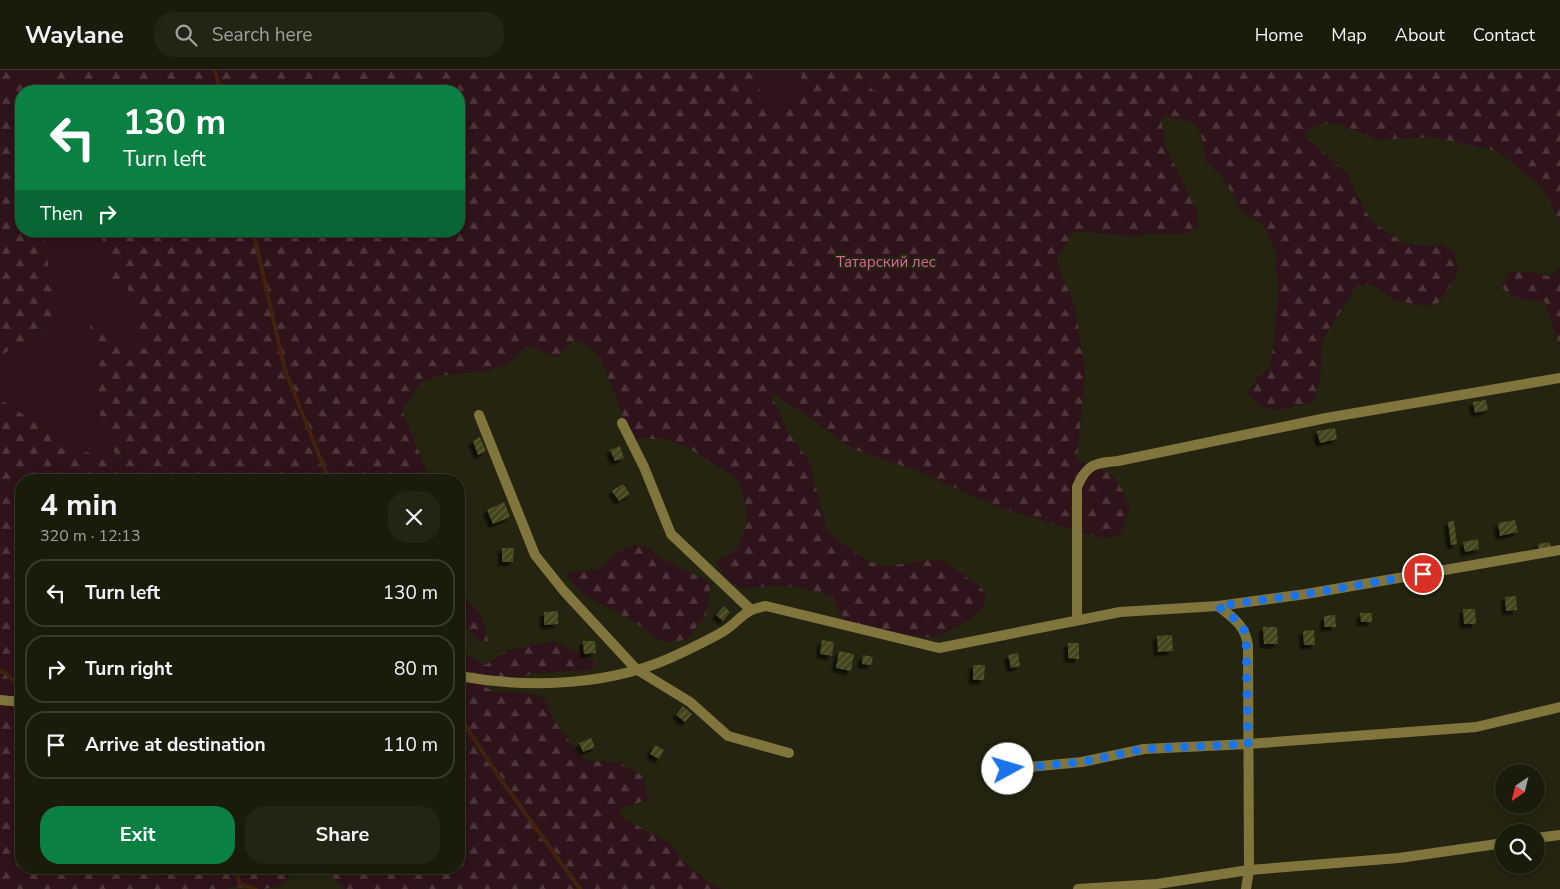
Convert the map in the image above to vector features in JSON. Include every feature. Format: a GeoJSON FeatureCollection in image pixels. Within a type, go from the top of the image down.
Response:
{"type":"FeatureCollection","features":[{"type":"Feature","properties":{"kind":"street"},"geometry":{"type":"LineString","coordinates":[[1077,620],[1077,487],[1084,472],[1097,463],[1118,461],[1326,418],[1560,378]]}},
{"type":"Feature","properties":{"kind":"street"},"geometry":{"type":"LineString","coordinates":[[479,414],[536,555],[564,590],[636,669],[690,702],[728,736],[789,754]]}},
{"type":"Feature","properties":{"kind":"street"},"geometry":{"type":"LineString","coordinates":[[622,423],[644,467],[671,534],[750,609]]}},
{"type":"Feature","properties":{"kind":"street"},"geometry":{"type":"LineString","coordinates":[[465,677],[528,685],[609,676],[672,657],[725,630],[750,609],[766,606],[939,648],[1120,612],[1218,606],[1306,594],[1560,550]]}},
{"type":"Feature","properties":{"kind":"street"},"geometry":{"type":"LineString","coordinates":[[1218,606],[1240,623],[1246,633],[1249,870],[1246,889]]}},
{"type":"Feature","properties":{"kind":"street"},"geometry":{"type":"LineString","coordinates":[[0,700],[15,701]]}},
{"type":"Feature","properties":{"kind":"street"},"geometry":{"type":"LineString","coordinates":[[1008,769],[1082,762],[1144,749],[1248,744],[1476,727],[1560,708]]}},
{"type":"Feature","properties":{"kind":"street"},"geometry":{"type":"LineString","coordinates":[[1545,837],[1560,835]]}},
{"type":"Feature","properties":{"kind":"street"},"geometry":{"type":"LineString","coordinates":[[1078,889],[1157,884],[1249,870],[1399,858],[1495,844]]}},
{"type":"Feature","properties":{"kind":"green space"},"geometry":{"type":"Polygon","coordinates":[[[0,70],[31,70],[20,75],[22,85],[15,85],[15,237],[44,237],[56,315],[40,334],[27,343],[4,353],[0,362],[0,70]]]}},
{"type":"Feature","properties":{"kind":"green space"},"geometry":{"type":"Polygon","coordinates":[[[31,70],[42,70],[53,76],[54,85],[22,85],[20,75],[31,70]]]}},
{"type":"Feature","properties":{"kind":"green space","name":"Татарский лес"},"geometry":{"type":"Polygon","coordinates":[[[42,70],[755,70],[754,77],[773,116],[799,100],[802,70],[859,70],[874,92],[887,70],[1560,70],[1560,221],[1540,185],[1497,151],[1433,137],[1379,140],[1341,125],[1321,123],[1306,131],[1307,138],[1346,173],[1371,221],[1404,243],[1424,246],[1441,245],[1453,251],[1458,267],[1455,278],[1438,303],[1425,306],[1394,300],[1375,286],[1357,285],[1322,341],[1320,380],[1314,401],[1286,409],[1271,409],[1264,407],[1247,395],[1256,379],[1269,368],[1272,356],[1279,287],[1276,270],[1277,253],[1264,226],[1240,210],[1224,179],[1206,161],[1201,133],[1193,122],[1164,116],[1161,121],[1166,147],[1199,216],[1196,228],[1186,234],[1144,234],[1138,237],[1075,231],[1057,257],[1057,263],[1075,306],[1085,370],[1077,460],[1105,471],[1121,487],[1130,507],[1120,535],[1111,538],[1097,537],[1000,508],[918,471],[853,449],[799,410],[770,393],[790,435],[810,462],[827,532],[867,560],[882,566],[937,560],[958,570],[983,590],[985,600],[976,615],[947,632],[931,637],[853,631],[829,594],[788,586],[744,588],[730,582],[716,561],[736,549],[744,532],[746,522],[745,503],[743,493],[735,477],[685,446],[666,439],[636,439],[627,426],[601,359],[589,347],[572,341],[559,355],[553,357],[537,348],[526,346],[508,364],[485,371],[438,376],[420,383],[402,411],[427,474],[15,474],[15,874],[296,874],[291,875],[281,886],[263,889],[229,887],[227,889],[0,889],[0,399],[58,438],[122,469],[101,421],[98,401],[99,359],[87,341],[91,321],[105,328],[128,348],[146,348],[128,289],[105,281],[107,252],[101,237],[465,237],[465,85],[54,85],[53,76],[42,70]]]}},
{"type":"Feature","properties":{"kind":"green space"},"geometry":{"type":"Polygon","coordinates":[[[755,70],[802,70],[799,100],[773,116],[754,77],[755,70]]]}},
{"type":"Feature","properties":{"kind":"green space"},"geometry":{"type":"Polygon","coordinates":[[[859,70],[887,70],[874,92],[859,70]]]}},
{"type":"Feature","properties":{"kind":"green space"},"geometry":{"type":"Polygon","coordinates":[[[44,237],[101,237],[107,252],[105,281],[128,289],[147,348],[128,348],[105,328],[87,341],[99,359],[98,401],[101,421],[122,470],[58,438],[0,399],[0,362],[4,353],[28,343],[48,329],[53,292],[44,237]]]}},
{"type":"Feature","properties":{"kind":"green space"},"geometry":{"type":"Polygon","coordinates":[[[1560,266],[1560,347],[1545,302],[1513,297],[1501,287],[1509,272],[1527,272],[1549,276],[1560,266]]]}},
{"type":"Feature","properties":{"kind":"green space"},"geometry":{"type":"Polygon","coordinates":[[[634,545],[646,546],[661,558],[711,583],[706,614],[686,640],[666,642],[660,640],[633,621],[584,595],[567,577],[570,572],[601,569],[613,555],[634,545]]]}},
{"type":"Feature","properties":{"kind":"green space","name":"Татарский лес"},"geometry":{"type":"Polygon","coordinates":[[[465,599],[480,614],[485,626],[488,642],[479,641],[465,624],[465,599]]]}},
{"type":"Feature","properties":{"kind":"green space","name":"Татарский лес"},"geometry":{"type":"Polygon","coordinates":[[[553,641],[596,663],[591,670],[534,673],[506,682],[471,677],[493,692],[525,692],[544,698],[553,719],[580,756],[589,761],[618,762],[643,776],[648,800],[621,808],[620,816],[672,845],[681,859],[713,886],[722,889],[345,889],[328,874],[465,874],[465,645],[466,654],[486,665],[506,651],[553,641]]]}},
{"type":"Feature","properties":{"kind":"building"},"geometry":{"type":"Polygon","coordinates":[[[1486,400],[1488,410],[1475,413],[1473,402],[1486,400]]]}},
{"type":"Feature","properties":{"kind":"building"},"geometry":{"type":"Polygon","coordinates":[[[1335,428],[1337,439],[1320,443],[1317,431],[1335,428]]]}},
{"type":"Feature","properties":{"kind":"building"},"geometry":{"type":"Polygon","coordinates":[[[480,437],[486,451],[478,455],[473,441],[480,437]]]}},
{"type":"Feature","properties":{"kind":"building"},"geometry":{"type":"Polygon","coordinates":[[[620,446],[624,458],[615,461],[610,450],[620,446]]]}},
{"type":"Feature","properties":{"kind":"building"},"geometry":{"type":"Polygon","coordinates":[[[623,484],[630,494],[619,501],[612,491],[623,484]]]}},
{"type":"Feature","properties":{"kind":"building"},"geometry":{"type":"Polygon","coordinates":[[[504,502],[510,517],[493,524],[487,510],[504,502]]]}},
{"type":"Feature","properties":{"kind":"building"},"geometry":{"type":"Polygon","coordinates":[[[1515,520],[1518,532],[1500,536],[1498,523],[1515,520]]]}},
{"type":"Feature","properties":{"kind":"building"},"geometry":{"type":"Polygon","coordinates":[[[1454,521],[1457,544],[1451,545],[1448,522],[1454,521]]]}},
{"type":"Feature","properties":{"kind":"building"},"geometry":{"type":"Polygon","coordinates":[[[1478,539],[1479,549],[1465,552],[1463,542],[1478,539]]]}},
{"type":"Feature","properties":{"kind":"building"},"geometry":{"type":"Polygon","coordinates":[[[1550,542],[1551,549],[1539,551],[1538,544],[1550,542]]]}},
{"type":"Feature","properties":{"kind":"building"},"geometry":{"type":"Polygon","coordinates":[[[502,548],[514,548],[513,562],[502,562],[502,548]]]}},
{"type":"Feature","properties":{"kind":"building"},"geometry":{"type":"Polygon","coordinates":[[[1516,596],[1517,610],[1506,611],[1505,597],[1516,596]]]}},
{"type":"Feature","properties":{"kind":"building"},"geometry":{"type":"Polygon","coordinates":[[[724,606],[730,612],[723,621],[716,615],[724,606]]]}},
{"type":"Feature","properties":{"kind":"building"},"geometry":{"type":"Polygon","coordinates":[[[1463,609],[1475,609],[1476,624],[1464,624],[1463,609]]]}},
{"type":"Feature","properties":{"kind":"building"},"geometry":{"type":"Polygon","coordinates":[[[558,611],[558,624],[544,625],[544,612],[558,611]]]}},
{"type":"Feature","properties":{"kind":"building"},"geometry":{"type":"Polygon","coordinates":[[[1360,613],[1372,613],[1372,622],[1361,622],[1360,613]]]}},
{"type":"Feature","properties":{"kind":"building"},"geometry":{"type":"Polygon","coordinates":[[[1335,615],[1336,627],[1324,627],[1324,616],[1335,615]]]}},
{"type":"Feature","properties":{"kind":"building"},"geometry":{"type":"Polygon","coordinates":[[[1263,627],[1277,627],[1278,644],[1264,644],[1263,627]]]}},
{"type":"Feature","properties":{"kind":"building"},"geometry":{"type":"Polygon","coordinates":[[[1314,630],[1315,645],[1304,645],[1303,631],[1314,630]]]}},
{"type":"Feature","properties":{"kind":"building"},"geometry":{"type":"Polygon","coordinates":[[[1172,635],[1173,651],[1158,652],[1157,636],[1172,635]]]}},
{"type":"Feature","properties":{"kind":"building"},"geometry":{"type":"Polygon","coordinates":[[[822,640],[834,642],[832,656],[820,654],[822,640]]]}},
{"type":"Feature","properties":{"kind":"building"},"geometry":{"type":"Polygon","coordinates":[[[583,641],[595,641],[596,653],[584,654],[583,641]]]}},
{"type":"Feature","properties":{"kind":"building"},"geometry":{"type":"Polygon","coordinates":[[[1068,643],[1079,643],[1079,659],[1068,658],[1068,643]]]}},
{"type":"Feature","properties":{"kind":"building"},"geometry":{"type":"Polygon","coordinates":[[[839,651],[854,654],[851,671],[836,668],[839,651]]]}},
{"type":"Feature","properties":{"kind":"building"},"geometry":{"type":"Polygon","coordinates":[[[1018,653],[1020,666],[1011,668],[1008,655],[1018,653]]]}},
{"type":"Feature","properties":{"kind":"building"},"geometry":{"type":"Polygon","coordinates":[[[863,655],[873,657],[871,665],[862,664],[863,655]]]}},
{"type":"Feature","properties":{"kind":"building"},"geometry":{"type":"Polygon","coordinates":[[[973,665],[985,665],[984,680],[973,680],[973,665]]]}},
{"type":"Feature","properties":{"kind":"building"},"geometry":{"type":"Polygon","coordinates":[[[683,706],[692,714],[685,722],[676,715],[683,706]]]}},
{"type":"Feature","properties":{"kind":"building"},"geometry":{"type":"Polygon","coordinates":[[[591,738],[595,747],[583,752],[579,743],[591,738]]]}},
{"type":"Feature","properties":{"kind":"building"},"geometry":{"type":"Polygon","coordinates":[[[655,745],[664,750],[659,759],[650,754],[655,745]]]}},
{"type":"Feature","properties":{"kind":"waterway"},"geometry":{"type":"LineString","coordinates":[[215,70],[219,85]]}},
{"type":"Feature","properties":{"kind":"waterway"},"geometry":{"type":"LineString","coordinates":[[254,237],[285,370],[327,474]]}},
{"type":"Feature","properties":{"kind":"waterway"},"geometry":{"type":"LineString","coordinates":[[0,671],[6,673],[15,683]]}},
{"type":"Feature","properties":{"kind":"waterway"},"geometry":{"type":"LineString","coordinates":[[465,725],[502,781],[580,889]]}},
{"type":"Feature","properties":{"kind":"waterway"},"geometry":{"type":"LineString","coordinates":[[237,874],[240,884],[256,889]]}},
{"type":"Feature","properties":{"kind":"route"},"geometry":{"type":"LineString","coordinates":[[1008,769],[1082,762],[1144,749],[1248,744],[1248,645],[1246,633],[1240,623],[1218,606],[1306,594],[1423,574]]}}]}
